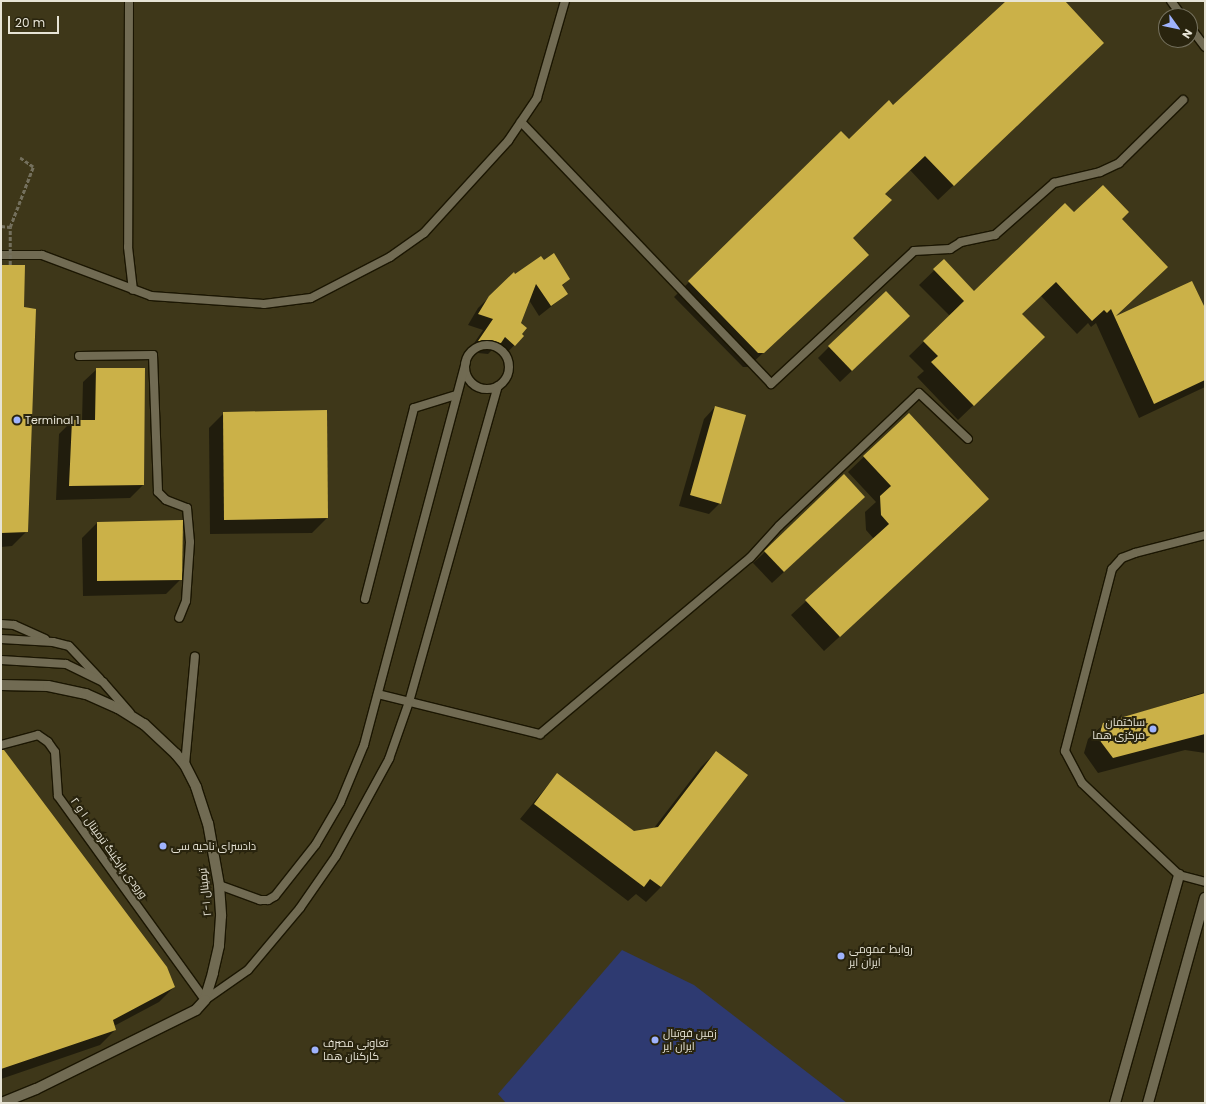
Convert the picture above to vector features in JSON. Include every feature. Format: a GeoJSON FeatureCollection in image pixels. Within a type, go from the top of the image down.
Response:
{"type":"FeatureCollection","features":[{"type":"Feature","properties":{"kind":"main road","name":"ترمینال ۱-۲"},"geometry":{"type":"LineString","coordinates":[[1,685],[48,686],[86,694],[134,718],[166,744],[185,765],[208,823],[218,885],[221,916],[218,946],[205,1000]]}},
{"type":"Feature","properties":{"kind":"main road"},"geometry":{"type":"LineString","coordinates":[[1115,1103],[1179,875]]}},
{"type":"Feature","properties":{"kind":"main road"},"geometry":{"type":"LineString","coordinates":[[1148,1103],[1205,898]]}},
{"type":"Feature","properties":{"kind":"main road"},"geometry":{"type":"LineString","coordinates":[[2,1103],[36,1089],[189,1013],[205,1000]]}},
{"type":"Feature","properties":{"kind":"lane"},"geometry":{"type":"LineString","coordinates":[[129,1],[128,247],[133,290]]}},
{"type":"Feature","properties":{"kind":"lane"},"geometry":{"type":"LineString","coordinates":[[1,255],[42,255],[151,296],[264,304],[311,298],[390,258],[424,233],[508,141],[537,98],[565,1]]}},
{"type":"Feature","properties":{"kind":"lane"},"geometry":{"type":"LineString","coordinates":[[1198,38],[1205,48]]}},
{"type":"Feature","properties":{"kind":"lane"},"geometry":{"type":"LineString","coordinates":[[521,122],[771,384],[914,251],[950,249],[961,242],[995,235],[1054,183],[1100,172],[1119,163],[1183,100]]}},
{"type":"Feature","properties":{"kind":"lane"},"geometry":{"type":"LineString","coordinates":[[205,1000],[248,970],[300,908],[360,814],[389,759],[409,702],[498,386],[508,372],[509,364],[500,349],[484,345],[469,354],[466,362],[364,746],[340,803],[316,844],[275,896],[268,900],[260,900],[218,885]]}},
{"type":"Feature","properties":{"kind":"lane"},"geometry":{"type":"LineString","coordinates":[[79,356],[153,355],[158,492],[166,500],[187,508],[190,542],[186,601],[178,618]]}},
{"type":"Feature","properties":{"kind":"lane"},"geometry":{"type":"LineString","coordinates":[[466,362],[465,370],[474,385],[482,389],[498,386]]}},
{"type":"Feature","properties":{"kind":"lane"},"geometry":{"type":"LineString","coordinates":[[378,694],[540,734],[750,558],[779,526],[919,393],[968,439]]}},
{"type":"Feature","properties":{"kind":"lane"},"geometry":{"type":"LineString","coordinates":[[365,599],[414,408],[456,395]]}},
{"type":"Feature","properties":{"kind":"lane"},"geometry":{"type":"LineString","coordinates":[[1205,535],[1135,553],[1122,558],[1112,569],[1065,751],[1082,783],[1179,875],[1205,882]]}},
{"type":"Feature","properties":{"kind":"lane"},"geometry":{"type":"LineString","coordinates":[[1,624],[14,625],[49,642]]}},
{"type":"Feature","properties":{"kind":"lane"},"geometry":{"type":"LineString","coordinates":[[1,639],[49,642],[69,646],[134,718]]}},
{"type":"Feature","properties":{"kind":"lane"},"geometry":{"type":"LineString","coordinates":[[185,765],[195,656]]}},
{"type":"Feature","properties":{"kind":"lane"},"geometry":{"type":"LineString","coordinates":[[1,660],[66,664],[103,682]]}},
{"type":"Feature","properties":{"kind":"lane","name":"ورودی پارکینگ ترمینال ۱ و ۲"},"geometry":{"type":"LineString","coordinates":[[1,745],[38,735],[48,742],[55,752],[58,796],[205,1000]]}},
{"type":"Feature","properties":{"kind":"path"},"geometry":{"type":"LineString","coordinates":[[10,265],[10,227],[33,167],[20,158]]}},
{"type":"Feature","properties":{"kind":"path"},"geometry":{"type":"LineString","coordinates":[[1,226],[10,227]]}},
{"type":"Feature","properties":{"kind":"shaded area"},"geometry":{"type":"Polygon","coordinates":[[[1,1],[1205,1],[1205,1103],[1,1103],[1,1]]]}},
{"type":"Feature","properties":{"kind":"shaded area","name":"زمین فوتبال ایران ایر"},"geometry":{"type":"Polygon","coordinates":[[[622,950],[694,985],[847,1103],[506,1103],[498,1094],[622,950]]]}},
{"type":"Feature","properties":{"kind":"building"},"geometry":{"type":"Polygon","coordinates":[[[1006,1],[1065,1],[1104,43],[954,186],[925,156],[885,194],[892,200],[853,238],[869,255],[764,353],[758,353],[688,281],[841,131],[849,139],[889,100],[893,105],[1006,1]]]}},
{"type":"Feature","properties":{"kind":"building"},"geometry":{"type":"Polygon","coordinates":[[[1103,185],[1129,212],[1122,219],[1168,267],[1116,316],[1192,281],[1205,308],[1205,380],[1154,404],[1111,309],[1107,313],[1104,310],[1092,321],[1056,282],[1022,314],[1045,337],[974,406],[931,362],[938,356],[923,341],[964,301],[933,269],[944,259],[974,291],[1065,203],[1074,212],[1103,185]]]}},
{"type":"Feature","properties":{"kind":"building"},"geometry":{"type":"Polygon","coordinates":[[[554,253],[570,279],[562,285],[568,294],[551,306],[536,284],[521,323],[527,328],[522,334],[524,336],[515,346],[505,337],[501,343],[478,341],[493,319],[478,314],[489,296],[514,272],[515,274],[541,256],[544,260],[554,253]]]}},
{"type":"Feature","properties":{"kind":"building","name":"Terminal 1"},"geometry":{"type":"Polygon","coordinates":[[[1,265],[25,265],[24,307],[36,309],[28,532],[1,533],[1,265]]]}},
{"type":"Feature","properties":{"kind":"building"},"geometry":{"type":"Polygon","coordinates":[[[886,291],[910,316],[852,371],[828,346],[886,291]]]}},
{"type":"Feature","properties":{"kind":"building"},"geometry":{"type":"Polygon","coordinates":[[[96,368],[145,368],[144,485],[69,486],[72,420],[95,420],[96,368]]]}},
{"type":"Feature","properties":{"kind":"building"},"geometry":{"type":"Polygon","coordinates":[[[715,406],[746,415],[721,504],[690,495],[715,406]]]}},
{"type":"Feature","properties":{"kind":"building"},"geometry":{"type":"Polygon","coordinates":[[[327,410],[328,518],[224,520],[223,412],[327,410]]]}},
{"type":"Feature","properties":{"kind":"building"},"geometry":{"type":"Polygon","coordinates":[[[909,413],[989,499],[840,637],[805,600],[889,524],[881,515],[880,496],[891,486],[863,456],[909,413]]]}},
{"type":"Feature","properties":{"kind":"building"},"geometry":{"type":"Polygon","coordinates":[[[844,474],[865,497],[784,572],[764,551],[844,474]]]}},
{"type":"Feature","properties":{"kind":"building"},"geometry":{"type":"Polygon","coordinates":[[[183,520],[182,580],[97,581],[97,522],[183,520]]]}},
{"type":"Feature","properties":{"kind":"building","name":"ساختمان مرکزی هما"},"geometry":{"type":"Polygon","coordinates":[[[1205,693],[1205,734],[1113,758],[1098,738],[1103,723],[1205,693]]]}},
{"type":"Feature","properties":{"kind":"building"},"geometry":{"type":"Polygon","coordinates":[[[1,750],[4,750],[167,967],[175,987],[113,1020],[116,1030],[1,1069],[1,750]]]}},
{"type":"Feature","properties":{"kind":"building"},"geometry":{"type":"Polygon","coordinates":[[[716,751],[748,775],[661,887],[650,879],[644,887],[534,804],[557,773],[634,831],[658,827],[716,751]]]}},
{"type":"Feature","properties":{"kind":"place","name":"Terminal 1"},"geometry":{"type":"Point","coordinates":[17,420]}},
{"type":"Feature","properties":{"kind":"place","name":"ساختمان مرکزی هما"},"geometry":{"type":"Point","coordinates":[1153,729]}},
{"type":"Feature","properties":{"kind":"place","name":"دادسرای ناحیه سی"},"geometry":{"type":"Point","coordinates":[163,846]}},
{"type":"Feature","properties":{"kind":"place","name":"روابط عمومی ایران ایر"},"geometry":{"type":"Point","coordinates":[841,956]}},
{"type":"Feature","properties":{"kind":"place","name":"زمین فوتبال ایران ایر"},"geometry":{"type":"Point","coordinates":[655,1040]}},
{"type":"Feature","properties":{"kind":"place","name":"تعاونی مصرف کارکنان هما"},"geometry":{"type":"Point","coordinates":[315,1050]}}]}
